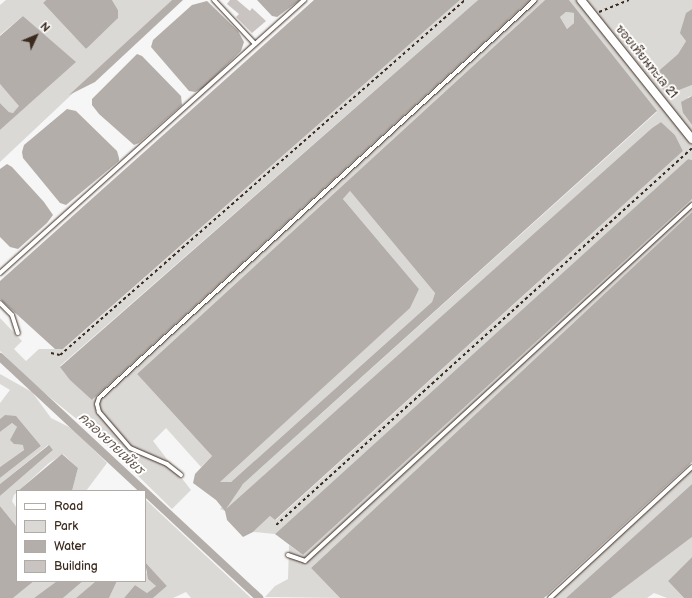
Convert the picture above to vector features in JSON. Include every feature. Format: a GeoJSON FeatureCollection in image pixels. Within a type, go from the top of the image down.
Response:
{"type":"FeatureCollection","features":[{"type":"Feature","properties":{"kind":"street","name":"ซอยเทียนทะเล 21"},"geometry":{"type":"LineString","coordinates":[[581,0],[692,139]]}},
{"type":"Feature","properties":{"kind":"lane"},"geometry":{"type":"LineString","coordinates":[[214,0],[255,44]]}},
{"type":"Feature","properties":{"kind":"lane"},"geometry":{"type":"LineString","coordinates":[[0,274],[304,0]]}},
{"type":"Feature","properties":{"kind":"lane"},"geometry":{"type":"LineString","coordinates":[[181,475],[167,464],[130,448],[99,412],[97,404],[99,398],[535,0]]}},
{"type":"Feature","properties":{"kind":"lane"},"geometry":{"type":"LineString","coordinates":[[288,555],[305,561],[692,205]]}},
{"type":"Feature","properties":{"kind":"lane"},"geometry":{"type":"LineString","coordinates":[[0,303],[12,315],[18,333]]}},
{"type":"Feature","properties":{"kind":"lane"},"geometry":{"type":"LineString","coordinates":[[550,598],[692,467]]}},
{"type":"Feature","properties":{"kind":"path"},"geometry":{"type":"LineString","coordinates":[[51,352],[60,355],[465,0]]}},
{"type":"Feature","properties":{"kind":"path"},"geometry":{"type":"LineString","coordinates":[[592,15],[629,0]]}},
{"type":"Feature","properties":{"kind":"path"},"geometry":{"type":"LineString","coordinates":[[276,524],[692,148]]}},
{"type":"Feature","properties":{"kind":"green space"},"geometry":{"type":"Polygon","coordinates":[[[6,0],[46,0],[43,3],[86,49],[118,10],[112,0],[172,0],[0,162],[0,130],[75,62],[23,16],[0,35],[0,5],[6,0]]]}},
{"type":"Feature","properties":{"kind":"green space"},"geometry":{"type":"Polygon","coordinates":[[[460,0],[478,0],[60,366],[93,400],[530,0],[545,0],[137,374],[212,456],[201,467],[166,428],[153,441],[191,490],[172,509],[94,433],[37,387],[0,351],[0,318],[22,341],[14,349],[26,361],[39,349],[64,349],[460,0]]]}},
{"type":"Feature","properties":{"kind":"green space"},"geometry":{"type":"Polygon","coordinates":[[[569,0],[692,0],[692,9],[686,13],[686,41],[678,54],[654,76],[669,94],[692,85],[692,96],[688,97],[683,113],[692,125],[692,160],[688,159],[275,534],[253,532],[270,516],[276,520],[683,151],[675,135],[661,122],[652,128],[225,511],[220,509],[243,484],[657,112],[569,0]]]}},
{"type":"Feature","properties":{"kind":"green space"},"geometry":{"type":"Polygon","coordinates":[[[566,12],[574,13],[574,23],[567,29],[560,17],[566,12]]]}},
{"type":"Feature","properties":{"kind":"green space"},"geometry":{"type":"Polygon","coordinates":[[[0,84],[20,106],[13,113],[9,112],[0,103],[0,84]]]}},
{"type":"Feature","properties":{"kind":"green space"},"geometry":{"type":"Polygon","coordinates":[[[350,191],[435,293],[432,302],[231,482],[219,482],[419,289],[343,199],[350,191]]]}},
{"type":"Feature","properties":{"kind":"green space"},"geometry":{"type":"Polygon","coordinates":[[[692,199],[692,212],[311,568],[340,598],[265,597],[275,586],[288,579],[289,545],[303,555],[692,199]]]}},
{"type":"Feature","properties":{"kind":"green space"},"geometry":{"type":"Polygon","coordinates":[[[0,374],[32,392],[51,418],[73,429],[107,463],[87,490],[72,490],[78,468],[63,454],[49,463],[19,490],[16,490],[12,501],[16,507],[16,526],[0,506],[0,496],[53,450],[48,445],[0,484],[0,478],[41,446],[6,415],[0,419],[0,403],[10,390],[0,384],[0,374]]]}},
{"type":"Feature","properties":{"kind":"green space"},"geometry":{"type":"Polygon","coordinates":[[[12,423],[17,427],[14,444],[24,445],[24,450],[0,467],[0,432],[12,423]]]}},
{"type":"Feature","properties":{"kind":"green space"},"geometry":{"type":"Polygon","coordinates":[[[692,467],[692,484],[566,598],[546,598],[692,467]]]}},
{"type":"Feature","properties":{"kind":"green space"},"geometry":{"type":"Polygon","coordinates":[[[146,500],[251,598],[191,598],[186,592],[173,598],[153,598],[167,586],[146,563],[146,500]]]}},
{"type":"Feature","properties":{"kind":"green space"},"geometry":{"type":"Polygon","coordinates":[[[692,537],[692,557],[668,581],[684,598],[667,598],[654,593],[647,598],[611,598],[692,537]]]}},
{"type":"Feature","properties":{"kind":"green space"},"geometry":{"type":"Polygon","coordinates":[[[146,572],[156,586],[147,593],[135,585],[124,598],[109,598],[117,582],[146,582],[146,572]]]}},
{"type":"Feature","properties":{"kind":"green space"},"geometry":{"type":"Polygon","coordinates":[[[33,582],[56,582],[34,598],[13,598],[33,582]]]}},
{"type":"Feature","properties":{"kind":"green space"},"geometry":{"type":"Polygon","coordinates":[[[82,582],[95,582],[76,598],[63,598],[82,582]]]}},
{"type":"Feature","properties":{"kind":"water"},"geometry":{"type":"Polygon","coordinates":[[[46,0],[112,0],[118,10],[118,18],[86,49],[43,3],[46,0]]]}},
{"type":"Feature","properties":{"kind":"water"},"geometry":{"type":"Polygon","coordinates":[[[172,0],[183,0],[95,82],[69,95],[172,0]]]}},
{"type":"Feature","properties":{"kind":"water"},"geometry":{"type":"Polygon","coordinates":[[[257,0],[300,0],[277,17],[272,16],[257,0]]]}},
{"type":"Feature","properties":{"kind":"water"},"geometry":{"type":"Polygon","coordinates":[[[314,0],[460,0],[63,349],[55,349],[0,299],[0,281],[314,0]]]}},
{"type":"Feature","properties":{"kind":"water"},"geometry":{"type":"Polygon","coordinates":[[[478,0],[530,0],[92,400],[70,380],[60,367],[478,0]]]}},
{"type":"Feature","properties":{"kind":"water"},"geometry":{"type":"Polygon","coordinates":[[[545,0],[569,0],[657,111],[243,484],[226,509],[652,128],[661,122],[675,135],[683,151],[275,520],[270,516],[253,532],[243,537],[227,520],[225,511],[216,500],[193,483],[195,474],[212,456],[137,374],[545,0]],[[566,12],[560,17],[567,29],[574,23],[574,13],[566,12]],[[350,191],[343,199],[419,289],[410,308],[220,482],[231,482],[432,302],[435,293],[350,191]]]}},
{"type":"Feature","properties":{"kind":"water"},"geometry":{"type":"Polygon","coordinates":[[[207,1],[238,31],[244,42],[241,51],[203,88],[195,92],[189,91],[151,47],[153,40],[192,5],[207,1]]]}},
{"type":"Feature","properties":{"kind":"water"},"geometry":{"type":"Polygon","coordinates":[[[692,9],[692,85],[669,94],[658,85],[653,76],[678,54],[686,41],[680,33],[686,13],[692,9]]]}},
{"type":"Feature","properties":{"kind":"water"},"geometry":{"type":"Polygon","coordinates":[[[23,16],[76,62],[0,130],[0,103],[9,112],[13,113],[19,106],[0,84],[0,36],[23,16]]]}},
{"type":"Feature","properties":{"kind":"water"},"geometry":{"type":"Polygon","coordinates":[[[137,54],[142,56],[181,96],[182,105],[139,143],[134,145],[99,114],[92,105],[92,99],[137,54]]]}},
{"type":"Feature","properties":{"kind":"water"},"geometry":{"type":"Polygon","coordinates":[[[692,96],[692,125],[683,113],[681,102],[692,96]]]}},
{"type":"Feature","properties":{"kind":"water"},"geometry":{"type":"Polygon","coordinates":[[[67,109],[76,111],[117,151],[119,161],[66,205],[60,203],[23,158],[22,152],[24,145],[67,109]]]}},
{"type":"Feature","properties":{"kind":"water"},"geometry":{"type":"Polygon","coordinates":[[[688,159],[692,160],[692,199],[303,555],[275,534],[688,159]]]}},
{"type":"Feature","properties":{"kind":"water"},"geometry":{"type":"Polygon","coordinates":[[[7,164],[12,167],[44,202],[53,215],[47,223],[18,249],[10,247],[0,237],[0,169],[7,164]]]}},
{"type":"Feature","properties":{"kind":"water"},"geometry":{"type":"Polygon","coordinates":[[[692,212],[692,462],[544,598],[340,598],[311,568],[692,212]]]}},
{"type":"Feature","properties":{"kind":"water"},"geometry":{"type":"Polygon","coordinates":[[[5,415],[16,416],[41,446],[0,478],[0,467],[24,450],[23,445],[14,444],[10,440],[17,427],[12,423],[0,432],[0,419],[5,415]]]}},
{"type":"Feature","properties":{"kind":"water"},"geometry":{"type":"Polygon","coordinates":[[[49,445],[53,450],[0,496],[0,484],[49,445]]]}},
{"type":"Feature","properties":{"kind":"water"},"geometry":{"type":"Polygon","coordinates":[[[62,454],[78,468],[72,490],[19,490],[62,454]]]}},
{"type":"Feature","properties":{"kind":"water"},"geometry":{"type":"Polygon","coordinates":[[[692,484],[692,537],[611,598],[566,598],[692,484]]]}},
{"type":"Feature","properties":{"kind":"water"},"geometry":{"type":"Polygon","coordinates":[[[0,506],[16,526],[16,582],[33,582],[13,598],[0,598],[0,506]]]}},
{"type":"Feature","properties":{"kind":"water"},"geometry":{"type":"Polygon","coordinates":[[[692,557],[692,598],[684,598],[668,581],[692,557]]]}},
{"type":"Feature","properties":{"kind":"water"},"geometry":{"type":"Polygon","coordinates":[[[146,563],[167,586],[153,598],[124,598],[135,585],[147,593],[156,586],[148,579],[146,563]]]}},
{"type":"Feature","properties":{"kind":"water"},"geometry":{"type":"Polygon","coordinates":[[[56,582],[82,582],[63,598],[34,598],[56,582]]]}},
{"type":"Feature","properties":{"kind":"water"},"geometry":{"type":"Polygon","coordinates":[[[95,582],[117,582],[109,598],[76,598],[95,582]]]}},
{"type":"Feature","properties":{"kind":"building"},"geometry":{"type":"Polygon","coordinates":[[[230,0],[237,0],[250,11],[252,8],[266,21],[252,33],[236,17],[239,14],[227,4],[230,0]]]}},
{"type":"Feature","properties":{"kind":"waterway","name":"คลองยายเพียร"},"geometry":{"type":"LineString","coordinates":[[0,357],[143,490]]}},
{"type":"Feature","properties":{"kind":"waterway","name":"คลองยายเพียร"},"geometry":{"type":"LineString","coordinates":[[146,493],[259,598]]}}]}
